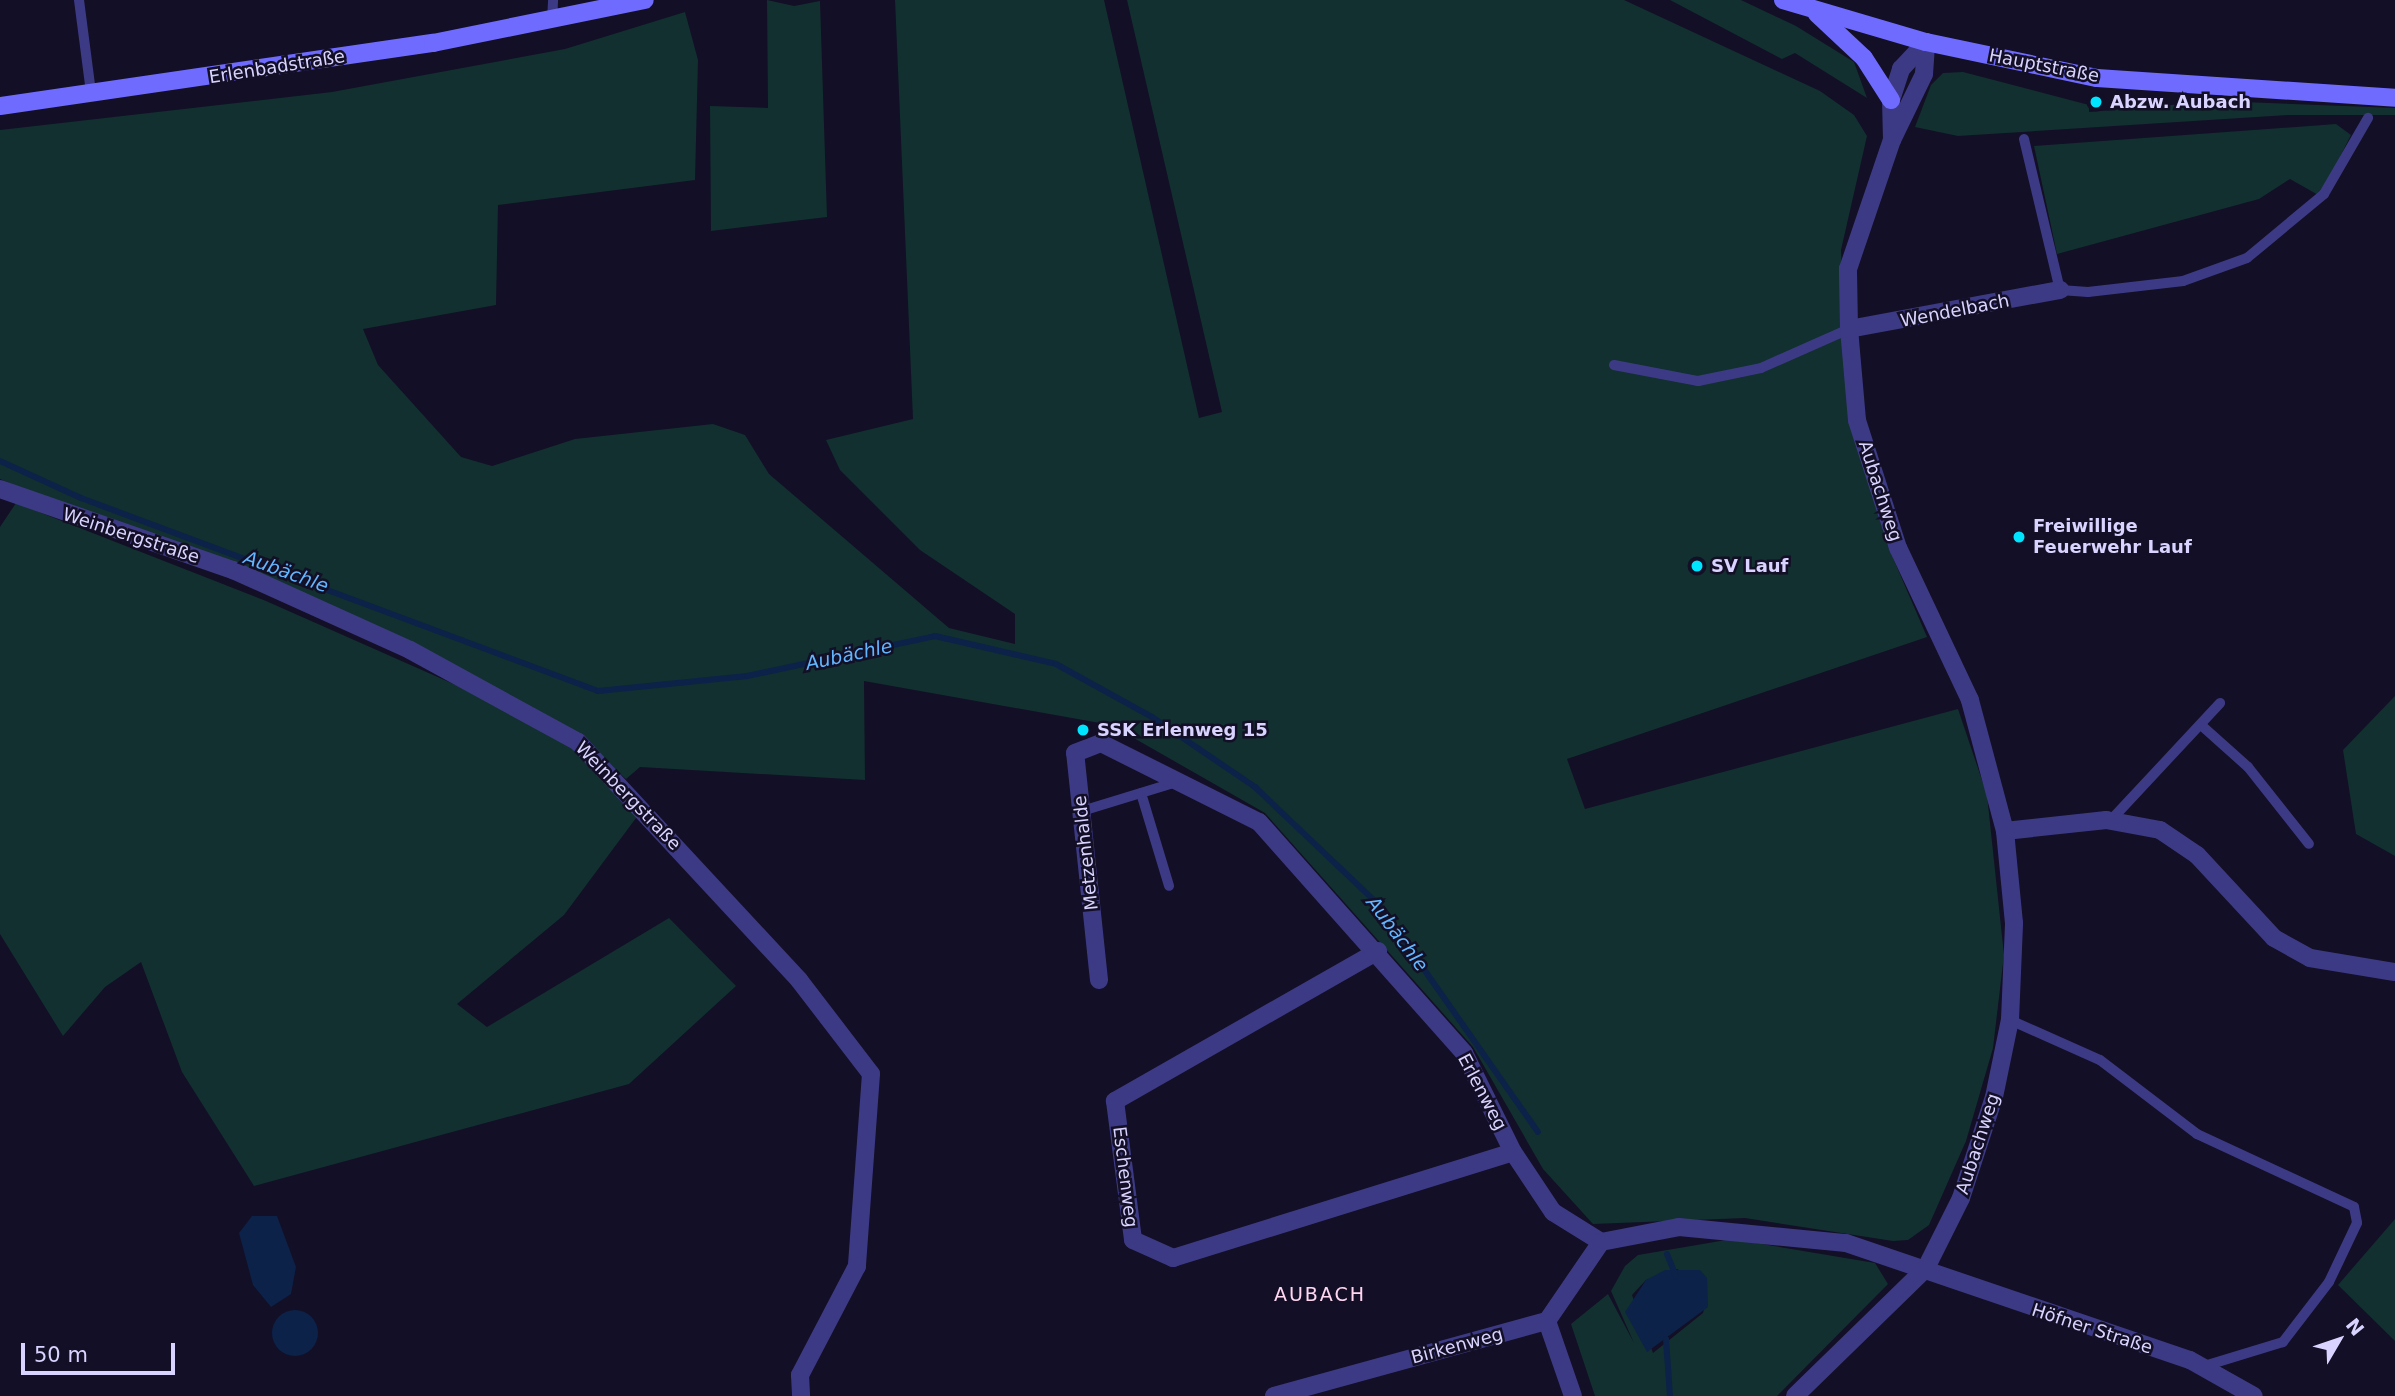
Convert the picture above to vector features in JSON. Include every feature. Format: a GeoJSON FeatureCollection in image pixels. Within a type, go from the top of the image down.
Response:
{"type":"FeatureCollection","features":[{"type":"Feature","properties":{"kind":"main road","name":"Erlenbadstraße"},"geometry":{"type":"LineString","coordinates":[[0,106],[552,21],[645,0]]}},
{"type":"Feature","properties":{"kind":"main road","name":"Hauptstraße"},"geometry":{"type":"LineString","coordinates":[[1783,0],[1926,42],[2098,78],[2395,98]]}},
{"type":"Feature","properties":{"kind":"main road"},"geometry":{"type":"LineString","coordinates":[[1812,9],[1864,58],[1891,100]]}},
{"type":"Feature","properties":{"kind":"street","name":"Aubachweg"},"geometry":{"type":"LineString","coordinates":[[1892,140],[1891,100],[1901,69],[1926,42]]}},
{"type":"Feature","properties":{"kind":"street","name":"Aubachweg"},"geometry":{"type":"LineString","coordinates":[[1795,1396],[1926,1268],[1961,1198],[1994,1097],[2010,1020],[2014,923],[2005,831],[1970,700],[1898,548],[1857,420],[1849,329],[1848,269],[1892,140],[1924,74],[1926,42]]}},
{"type":"Feature","properties":{"kind":"street","name":"Wendelbach"},"geometry":{"type":"LineString","coordinates":[[1849,329],[2060,290]]}},
{"type":"Feature","properties":{"kind":"street","name":"Weinbergstraße"},"geometry":{"type":"LineString","coordinates":[[0,489],[233,570],[410,650],[578,742],[799,980],[871,1074],[857,1266],[800,1375],[801,1396]]}},
{"type":"Feature","properties":{"kind":"street","name":"Erlenweg"},"geometry":{"type":"LineString","coordinates":[[1101,743],[1259,822],[1378,951],[1464,1053],[1513,1152],[1553,1212],[1601,1242]]}},
{"type":"Feature","properties":{"kind":"street","name":"Metzenhalde"},"geometry":{"type":"LineString","coordinates":[[1100,981],[1075,753],[1101,743]]}},
{"type":"Feature","properties":{"kind":"street"},"geometry":{"type":"LineString","coordinates":[[2005,831],[2111,820],[2160,830],[2197,855],[2274,938],[2310,958],[2395,972]]}},
{"type":"Feature","properties":{"kind":"street","name":"Eschenweg"},"geometry":{"type":"LineString","coordinates":[[1378,951],[1115,1101],[1133,1240],[1173,1258],[1513,1152]]}},
{"type":"Feature","properties":{"kind":"street"},"geometry":{"type":"LineString","coordinates":[[1573,1396],[1547,1321],[1601,1242],[1679,1227],[1756,1230],[1846,1243],[1926,1268]]}},
{"type":"Feature","properties":{"kind":"street","name":"Höfner Straße"},"geometry":{"type":"LineString","coordinates":[[1926,1268],[2201,1367],[2254,1396]]}},
{"type":"Feature","properties":{"kind":"street","name":"Birkenweg"},"geometry":{"type":"LineString","coordinates":[[1274,1396],[1547,1321]]}},
{"type":"Feature","properties":{"kind":"lane"},"geometry":{"type":"LineString","coordinates":[[79,0],[91,93]]}},
{"type":"Feature","properties":{"kind":"lane"},"geometry":{"type":"LineString","coordinates":[[552,21],[553,0]]}},
{"type":"Feature","properties":{"kind":"lane"},"geometry":{"type":"LineString","coordinates":[[2024,139],[2060,290],[2183,281],[2247,258],[2324,194],[2368,118]]}},
{"type":"Feature","properties":{"kind":"lane"},"geometry":{"type":"LineString","coordinates":[[1614,365],[1698,381],[1761,368],[1849,329]]}},
{"type":"Feature","properties":{"kind":"lane"},"geometry":{"type":"LineString","coordinates":[[2111,820],[2220,703]]}},
{"type":"Feature","properties":{"kind":"lane"},"geometry":{"type":"LineString","coordinates":[[2201,725],[2248,767],[2309,844]]}},
{"type":"Feature","properties":{"kind":"lane"},"geometry":{"type":"LineString","coordinates":[[1082,811],[1180,781]]}},
{"type":"Feature","properties":{"kind":"lane"},"geometry":{"type":"LineString","coordinates":[[1141,793],[1168,886]]}},
{"type":"Feature","properties":{"kind":"lane"},"geometry":{"type":"LineString","coordinates":[[2010,1020],[2100,1060],[2197,1134],[2354,1207],[2357,1223],[2329,1282],[2283,1342],[2201,1367]]}},
{"type":"Feature","properties":{"kind":"green space"},"geometry":{"type":"Polygon","coordinates":[[[767,0],[794,6],[820,1],[827,217],[711,231],[710,106],[768,108],[767,0]]]}},
{"type":"Feature","properties":{"kind":"green space"},"geometry":{"type":"Polygon","coordinates":[[[895,0],[1104,0],[1199,418],[1222,412],[1127,0],[1624,0],[1820,91],[1854,115],[1867,136],[1841,250],[1848,414],[1887,544],[1927,637],[1567,759],[1585,809],[1958,709],[1987,795],[2004,955],[1993,1048],[1966,1141],[1929,1225],[1908,1240],[1893,1241],[1745,1218],[1593,1224],[1543,1169],[1473,1047],[1265,813],[1111,725],[864,681],[865,780],[640,767],[626,779],[566,727],[472,676],[0,479],[0,130],[332,92],[565,49],[685,12],[698,60],[695,180],[498,205],[496,305],[363,329],[378,365],[461,457],[492,466],[575,439],[713,424],[745,435],[769,474],[949,628],[1015,644],[1015,614],[920,550],[840,470],[826,440],[913,419],[895,0]]]}},
{"type":"Feature","properties":{"kind":"green space"},"geometry":{"type":"Polygon","coordinates":[[[1670,0],[1741,0],[1796,26],[1854,62],[1867,98],[1795,53],[1782,59],[1670,0]]]}},
{"type":"Feature","properties":{"kind":"green space"},"geometry":{"type":"Polygon","coordinates":[[[1963,72],[2089,105],[2089,112],[2218,101],[2395,108],[2395,115],[2288,115],[1958,136],[1915,127],[1931,85],[1943,73],[1963,72]]]}},
{"type":"Feature","properties":{"kind":"green space"},"geometry":{"type":"Polygon","coordinates":[[[2336,124],[2351,135],[2320,196],[2290,179],[2259,199],[2057,254],[2034,146],[2336,124]]]}},
{"type":"Feature","properties":{"kind":"green space"},"geometry":{"type":"Polygon","coordinates":[[[16,503],[266,601],[467,690],[567,743],[639,814],[564,915],[457,1004],[487,1027],[669,918],[736,986],[629,1084],[254,1186],[182,1072],[141,962],[105,987],[63,1036],[0,934],[0,527],[16,503]]]}},
{"type":"Feature","properties":{"kind":"green space"},"geometry":{"type":"Polygon","coordinates":[[[2395,696],[2395,856],[2356,834],[2343,750],[2395,696]]]}},
{"type":"Feature","properties":{"kind":"green space"},"geometry":{"type":"Polygon","coordinates":[[[2395,1219],[2395,1341],[2338,1285],[2395,1219]]]}},
{"type":"Feature","properties":{"kind":"green space"},"geometry":{"type":"Polygon","coordinates":[[[1732,1239],[1875,1263],[1888,1284],[1777,1396],[1595,1396],[1571,1324],[1608,1294],[1634,1343],[1611,1291],[1625,1266],[1638,1255],[1732,1239]],[[1677,1269],[1646,1280],[1632,1295],[1653,1353],[1703,1313],[1707,1286],[1677,1269]]]}},
{"type":"Feature","properties":{"kind":"water"},"geometry":{"type":"Polygon","coordinates":[[[252,1216],[277,1216],[296,1267],[291,1294],[271,1307],[253,1285],[239,1233],[252,1216]]]}},
{"type":"Feature","properties":{"kind":"water"},"geometry":{"type":"Polygon","coordinates":[[[1665,1270],[1700,1270],[1707,1278],[1708,1307],[1647,1352],[1625,1312],[1646,1280],[1665,1270]]]}},
{"type":"Feature","properties":{"kind":"water"},"geometry":{"type":"Polygon","coordinates":[[[295,1310],[311,1317],[318,1333],[311,1349],[295,1356],[279,1349],[272,1333],[279,1317],[295,1310]]]}},
{"type":"Feature","properties":{"kind":"waterway","name":"Aubächle"},"geometry":{"type":"LineString","coordinates":[[0,461],[81,498],[598,691],[747,676],[935,636],[1056,664],[1152,717],[1255,787],[1379,905],[1538,1132]]}},
{"type":"Feature","properties":{"kind":"waterway","name":"Aubächle"},"geometry":{"type":"LineString","coordinates":[[1667,1254],[1676,1276]]}},
{"type":"Feature","properties":{"kind":"waterway","name":"Aubächle"},"geometry":{"type":"LineString","coordinates":[[1666,1339],[1670,1396]]}},
{"type":"Feature","properties":{"kind":"place","name":"Abzw. Aubach"},"geometry":{"type":"Point","coordinates":[2096,102]}},
{"type":"Feature","properties":{"kind":"place","name":"Freiwillige Feuerwehr Lauf"},"geometry":{"type":"Point","coordinates":[2019,537]}},
{"type":"Feature","properties":{"kind":"place","name":"SV Lauf"},"geometry":{"type":"Point","coordinates":[1697,566]}},
{"type":"Feature","properties":{"kind":"place","name":"SSK Erlenweg 15"},"geometry":{"type":"Point","coordinates":[1083,730]}},
{"type":"Feature","properties":{"kind":"district","name":"AUBACH"},"geometry":{"type":"Point","coordinates":[1320,1295]}}]}
